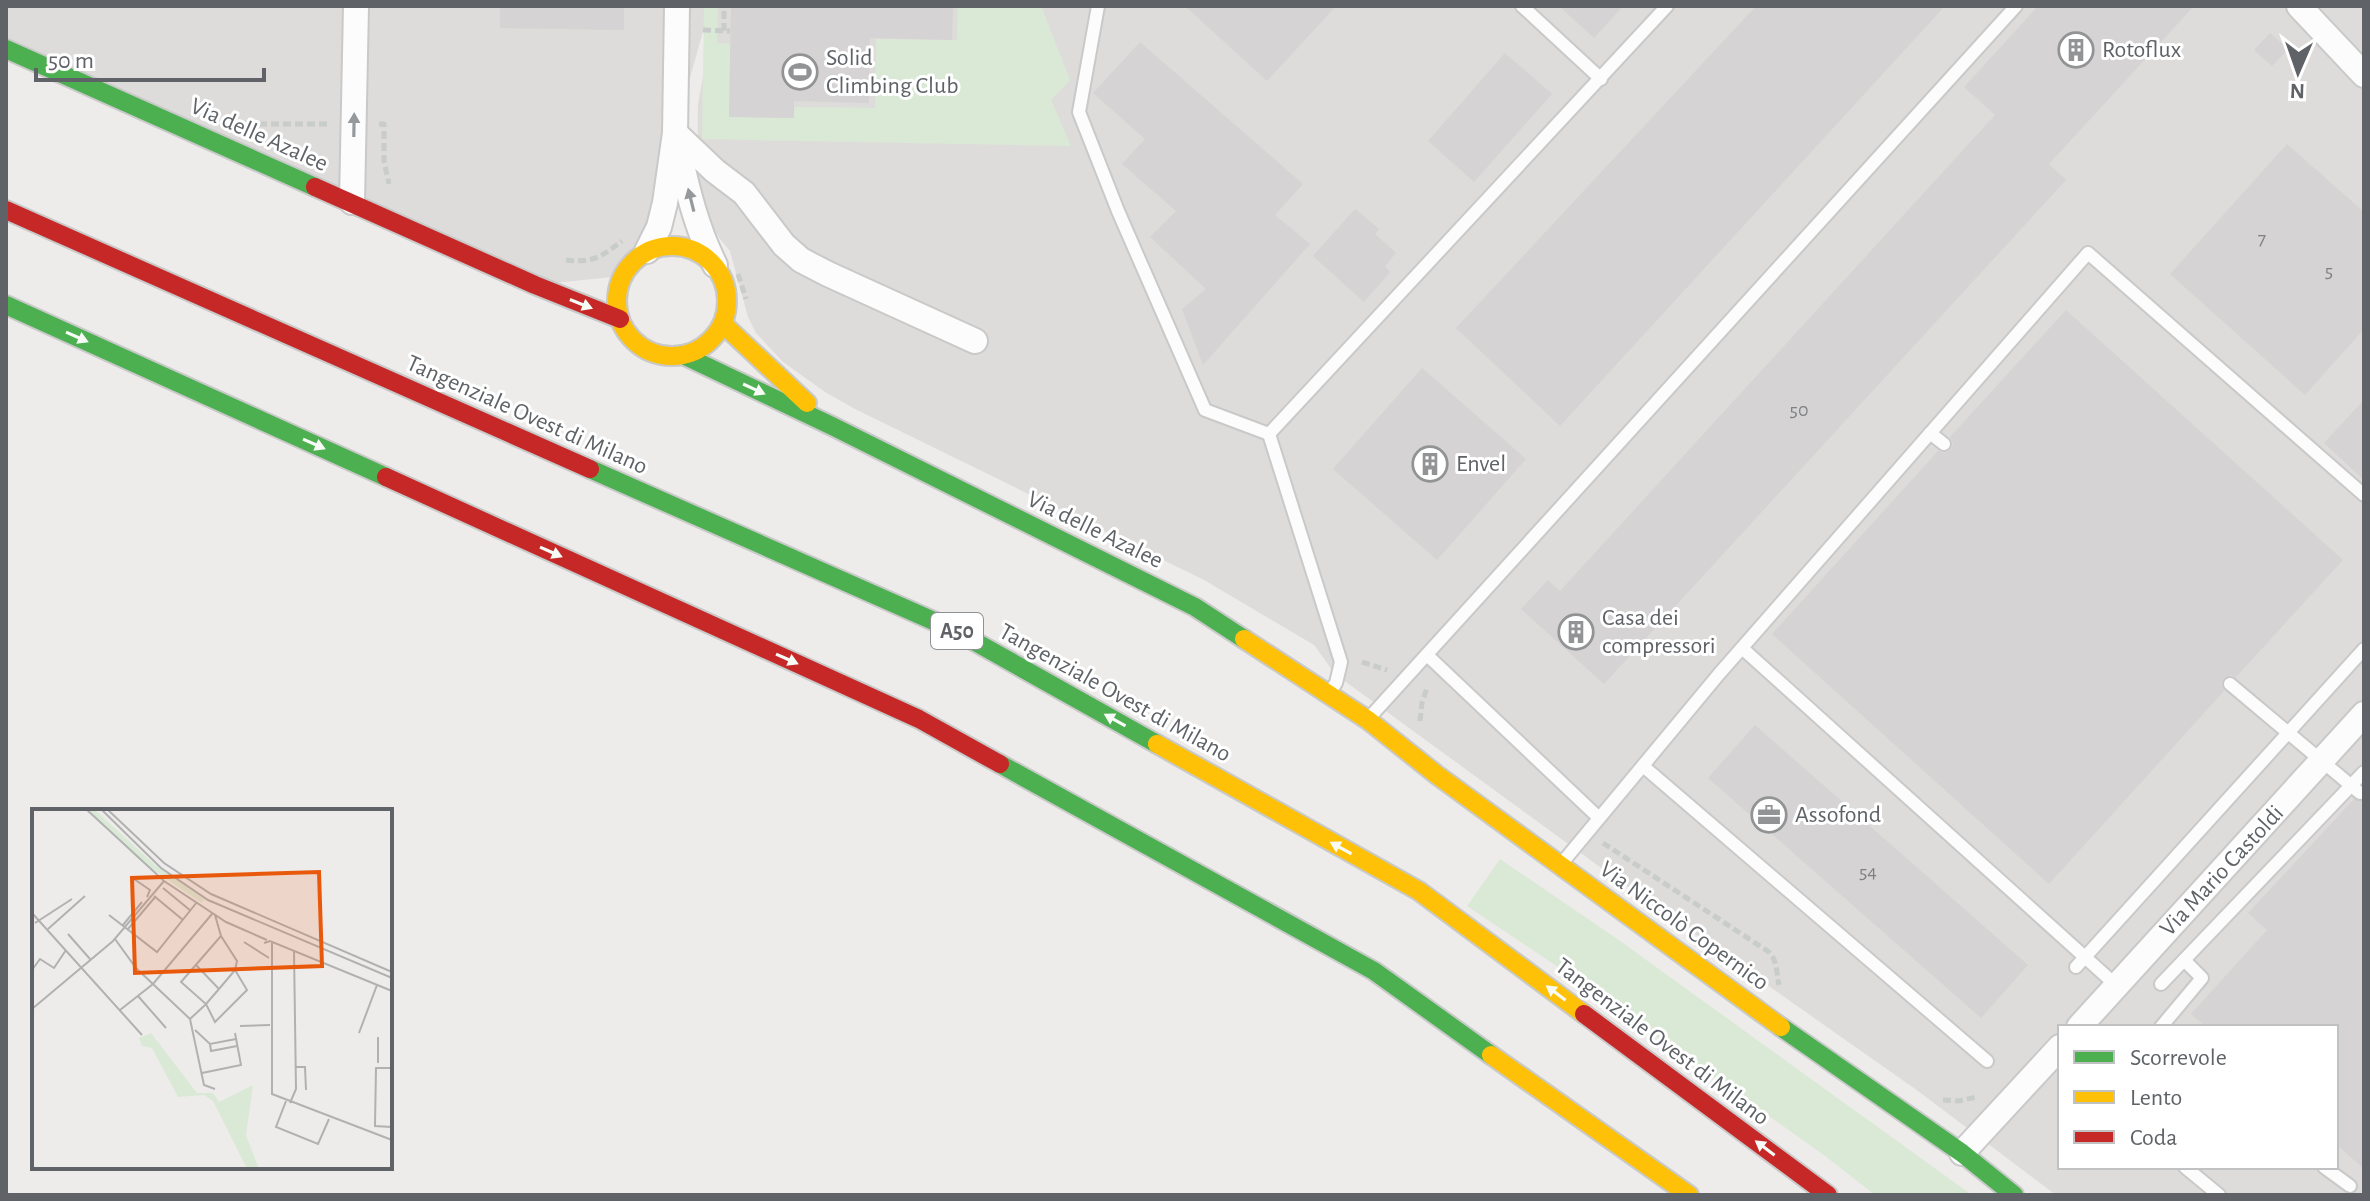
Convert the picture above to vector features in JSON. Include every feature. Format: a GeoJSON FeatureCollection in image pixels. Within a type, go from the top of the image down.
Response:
{"type":"FeatureCollection","features":[{"type":"Feature","properties":{"kind":"main road","name":"Via delle Azalee"},"geometry":{"type":"LineString","coordinates":[[6,49],[535,285],[620,319]]}},
{"type":"Feature","properties":{"kind":"main road","name":"Tangenziale Ovest di Milano"},"geometry":{"type":"LineString","coordinates":[[6,210],[954,630],[1419,891],[1828,1195]]}},
{"type":"Feature","properties":{"kind":"main road"},"geometry":{"type":"LineString","coordinates":[[636,244],[683,246],[701,253],[715,265],[725,283],[726,314],[723,324],[706,344],[683,355],[660,355],[636,343],[626,332],[610,286],[622,276],[632,261],[636,244]]}},
{"type":"Feature","properties":{"kind":"main road","name":"Via delle Azalee"},"geometry":{"type":"LineString","coordinates":[[492,264],[571,279]]}},
{"type":"Feature","properties":{"kind":"main road"},"geometry":{"type":"LineString","coordinates":[[6,305],[919,719],[1374,971],[1689,1195]]}},
{"type":"Feature","properties":{"kind":"main road","name":"Via delle Azalee"},"geometry":{"type":"LineString","coordinates":[[723,324],[832,426]]}},
{"type":"Feature","properties":{"kind":"main road","name":"Via delle Azalee"},"geometry":{"type":"LineString","coordinates":[[683,355],[1195,607],[1329,693]]}},
{"type":"Feature","properties":{"kind":"main road","name":"Via Niccolò Copernico"},"geometry":{"type":"LineString","coordinates":[[1329,693],[1789,1033],[1962,1153],[2014,1195]]}},
{"type":"Feature","properties":{"kind":"street"},"geometry":{"type":"LineString","coordinates":[[352,202],[356,6]]}},
{"type":"Feature","properties":{"kind":"street"},"geometry":{"type":"LineString","coordinates":[[636,244],[659,227],[665,203],[675,133],[677,6]]}},
{"type":"Feature","properties":{"kind":"street"},"geometry":{"type":"LineString","coordinates":[[2299,6],[2362,68]]}},
{"type":"Feature","properties":{"kind":"street"},"geometry":{"type":"LineString","coordinates":[[675,133],[692,208],[715,265]]}},
{"type":"Feature","properties":{"kind":"street"},"geometry":{"type":"LineString","coordinates":[[675,133],[715,171],[744,193],[784,245],[801,260],[975,341]]}},
{"type":"Feature","properties":{"kind":"street","name":"Via Mario Castoldi"},"geometry":{"type":"LineString","coordinates":[[2081,1025],[2364,714]]}},
{"type":"Feature","properties":{"kind":"street"},"geometry":{"type":"LineString","coordinates":[[1962,1153],[2057,1057]]}},
{"type":"Feature","properties":{"kind":"lane"},"geometry":{"type":"LineString","coordinates":[[1098,6],[1079,112],[1118,211],[1205,410],[1269,434]]}},
{"type":"Feature","properties":{"kind":"lane"},"geometry":{"type":"LineString","coordinates":[[1522,6],[1601,79]]}},
{"type":"Feature","properties":{"kind":"lane"},"geometry":{"type":"LineString","coordinates":[[1269,434],[1667,6]]}},
{"type":"Feature","properties":{"kind":"lane"},"geometry":{"type":"LineString","coordinates":[[1368,720],[2016,6]]}},
{"type":"Feature","properties":{"kind":"lane"},"geometry":{"type":"LineString","coordinates":[[1560,865],[1742,648],[2088,253],[2364,495]]}},
{"type":"Feature","properties":{"kind":"lane"},"geometry":{"type":"LineString","coordinates":[[1930,433],[1944,444]]}},
{"type":"Feature","properties":{"kind":"lane"},"geometry":{"type":"LineString","coordinates":[[1269,434],[1341,662],[1336,683],[1329,693]]}},
{"type":"Feature","properties":{"kind":"lane"},"geometry":{"type":"LineString","coordinates":[[1742,648],[2117,986]]}},
{"type":"Feature","properties":{"kind":"lane"},"geometry":{"type":"LineString","coordinates":[[2076,967],[2364,649]]}},
{"type":"Feature","properties":{"kind":"lane"},"geometry":{"type":"LineString","coordinates":[[1427,655],[1599,818]]}},
{"type":"Feature","properties":{"kind":"lane"},"geometry":{"type":"LineString","coordinates":[[2230,684],[2355,789]]}},
{"type":"Feature","properties":{"kind":"lane"},"geometry":{"type":"LineString","coordinates":[[1643,766],[1987,1061]]}},
{"type":"Feature","properties":{"kind":"lane"},"geometry":{"type":"LineString","coordinates":[[2161,984],[2355,789],[2364,772]]}},
{"type":"Feature","properties":{"kind":"lane"},"geometry":{"type":"LineString","coordinates":[[2163,1025],[2202,978],[2184,960]]}},
{"type":"Feature","properties":{"kind":"lane"},"geometry":{"type":"LineString","coordinates":[[2187,1169],[2219,1195]]}},
{"type":"Feature","properties":{"kind":"lane"},"geometry":{"type":"LineString","coordinates":[[2327,1169],[2350,1186]]}},
{"type":"Feature","properties":{"kind":"path"},"geometry":{"type":"LineString","coordinates":[[700,30],[727,31],[724,6]]}},
{"type":"Feature","properties":{"kind":"path"},"geometry":{"type":"LineString","coordinates":[[251,124],[384,124],[386,176],[395,190]]}},
{"type":"Feature","properties":{"kind":"path"},"geometry":{"type":"LineString","coordinates":[[554,257],[588,261],[636,244]]}},
{"type":"Feature","properties":{"kind":"shaded area"},"geometry":{"type":"Polygon","coordinates":[[[6,6],[710,6],[652,215],[622,276],[535,285],[6,48],[6,6]]]}},
{"type":"Feature","properties":{"kind":"shaded area"},"geometry":{"type":"Polygon","coordinates":[[[716,6],[2364,6],[2364,1195],[2056,1195],[1918,1091],[1615,878],[1335,674],[1314,645],[1204,580],[855,409],[783,362],[756,333],[748,317],[730,251],[707,216],[697,189],[698,104],[716,6]]]}},
{"type":"Feature","properties":{"kind":"green space"},"geometry":{"type":"Polygon","coordinates":[[[704,6],[718,6],[717,43],[730,44],[729,117],[794,118],[794,107],[875,108],[876,39],[957,40],[958,6],[1041,6],[1070,80],[1051,100],[1071,146],[702,139],[704,6]]]}},
{"type":"Feature","properties":{"kind":"green space"},"geometry":{"type":"Polygon","coordinates":[[[1500,859],[1616,938],[1972,1195],[1875,1195],[1592,990],[1467,906],[1500,859]]]}},
{"type":"Feature","properties":{"kind":"building"},"geometry":{"type":"Polygon","coordinates":[[[500,6],[624,6],[624,30],[500,28],[500,6]]]}},
{"type":"Feature","properties":{"kind":"building","name":"Solid Climbing Club"},"geometry":{"type":"Polygon","coordinates":[[[731,6],[953,6],[952,40],[870,38],[869,103],[794,101],[794,118],[729,117],[731,6]]]}},
{"type":"Feature","properties":{"kind":"building"},"geometry":{"type":"Polygon","coordinates":[[[1185,6],[1336,6],[1267,81],[1185,6]]]}},
{"type":"Feature","properties":{"kind":"building"},"geometry":{"type":"Polygon","coordinates":[[[1559,6],[1623,6],[1594,38],[1559,6]]]}},
{"type":"Feature","properties":{"kind":"building"},"geometry":{"type":"Polygon","coordinates":[[[1756,6],[1945,6],[1560,426],[1456,328],[1756,6]]]}},
{"type":"Feature","properties":{"kind":"building"},"geometry":{"type":"Polygon","coordinates":[[[2038,6],[2194,6],[2049,164],[2066,180],[1604,684],[1521,609],[1548,580],[1560,591],[1995,115],[1964,87],[2038,6]]]}},
{"type":"Feature","properties":{"kind":"building"},"geometry":{"type":"Polygon","coordinates":[[[2270,33],[2288,49],[2272,66],[2254,50],[2270,33]]]}},
{"type":"Feature","properties":{"kind":"building"},"geometry":{"type":"Polygon","coordinates":[[[1140,42],[1303,184],[1275,215],[1310,244],[1203,365],[1182,309],[1206,289],[1150,237],[1176,211],[1122,164],[1145,139],[1093,93],[1140,42]]]}},
{"type":"Feature","properties":{"kind":"building"},"geometry":{"type":"Polygon","coordinates":[[[1505,53],[1552,94],[1474,182],[1428,141],[1505,53]]]}},
{"type":"Feature","properties":{"kind":"building"},"geometry":{"type":"Polygon","coordinates":[[[2287,144],[2364,212],[2364,329],[2305,395],[2170,274],[2287,144]]]}},
{"type":"Feature","properties":{"kind":"building"},"geometry":{"type":"Polygon","coordinates":[[[1355,209],[1379,229],[1375,234],[1396,253],[1385,266],[1390,272],[1364,302],[1313,256],[1355,209]]]}},
{"type":"Feature","properties":{"kind":"building"},"geometry":{"type":"Polygon","coordinates":[[[2066,310],[2343,560],[2236,677],[2231,675],[2224,678],[2221,683],[2224,691],[2049,884],[1772,634],[1938,451],[1944,453],[1951,450],[1953,444],[1950,437],[2066,310]]]}},
{"type":"Feature","properties":{"kind":"building","name":"Envel"},"geometry":{"type":"Polygon","coordinates":[[[1422,368],[1526,459],[1437,560],[1333,469],[1422,368]]]}},
{"type":"Feature","properties":{"kind":"building"},"geometry":{"type":"Polygon","coordinates":[[[2364,400],[2364,480],[2324,443],[2364,400]]]}},
{"type":"Feature","properties":{"kind":"building"},"geometry":{"type":"Polygon","coordinates":[[[1755,725],[2028,965],[1981,1018],[1708,778],[1755,725]]]}},
{"type":"Feature","properties":{"kind":"building"},"geometry":{"type":"Polygon","coordinates":[[[2354,799],[2364,801],[2364,1169],[2338,1146],[2338,1025],[2204,1025],[2191,1014],[2267,930],[2248,913],[2354,799]]]}},
{"type":"Feature","properties":{"kind":"traffic: fast"},"geometry":{"type":"LineString","coordinates":[[6,49],[315,187]]}},
{"type":"Feature","properties":{"kind":"traffic: fast"},"geometry":{"type":"LineString","coordinates":[[6,305],[386,477]]}},
{"type":"Feature","properties":{"kind":"traffic: fast"},"geometry":{"type":"LineString","coordinates":[[683,355],[1195,607],[1244,639]]}},
{"type":"Feature","properties":{"kind":"traffic: fast"},"geometry":{"type":"LineString","coordinates":[[590,469],[954,630],[1157,744]]}},
{"type":"Feature","properties":{"kind":"traffic: fast"},"geometry":{"type":"LineString","coordinates":[[1000,764],[1374,971],[1491,1055]]}},
{"type":"Feature","properties":{"kind":"traffic: fast"},"geometry":{"type":"LineString","coordinates":[[1781,1027],[1962,1153],[2014,1195]]}},
{"type":"Feature","properties":{"kind":"traffic: slow"},"geometry":{"type":"LineString","coordinates":[[672,246],[693,250],[711,262],[723,280],[727,301],[723,322],[711,340],[693,352],[672,356],[651,352],[633,340],[621,322],[617,301],[621,280],[633,262],[651,250],[672,246]]}},
{"type":"Feature","properties":{"kind":"traffic: slow"},"geometry":{"type":"LineString","coordinates":[[723,324],[807,403]]}},
{"type":"Feature","properties":{"kind":"traffic: slow"},"geometry":{"type":"LineString","coordinates":[[1244,639],[1368,720],[1437,775],[1781,1027]]}},
{"type":"Feature","properties":{"kind":"traffic: slow"},"geometry":{"type":"LineString","coordinates":[[1157,744],[1419,891],[1584,1014]]}},
{"type":"Feature","properties":{"kind":"traffic: slow"},"geometry":{"type":"LineString","coordinates":[[1491,1055],[1689,1195]]}},
{"type":"Feature","properties":{"kind":"traffic: jam"},"geometry":{"type":"LineString","coordinates":[[315,187],[535,285],[620,319]]}},
{"type":"Feature","properties":{"kind":"traffic: jam"},"geometry":{"type":"LineString","coordinates":[[6,210],[590,469]]}},
{"type":"Feature","properties":{"kind":"traffic: jam"},"geometry":{"type":"LineString","coordinates":[[386,477],[919,719],[1000,764]]}},
{"type":"Feature","properties":{"kind":"traffic: jam"},"geometry":{"type":"LineString","coordinates":[[1584,1014],[1828,1195]]}},
{"type":"Feature","properties":{"kind":"place","name":"Rotoflux"},"geometry":{"type":"Point","coordinates":[2076,50]}},
{"type":"Feature","properties":{"kind":"place","name":"Solid Climbing Club"},"geometry":{"type":"Point","coordinates":[800,72]}},
{"type":"Feature","properties":{"kind":"place","name":"Envel"},"geometry":{"type":"Point","coordinates":[1430,464]}},
{"type":"Feature","properties":{"kind":"place","name":"Casa dei compressori"},"geometry":{"type":"Point","coordinates":[1576,632]}},
{"type":"Feature","properties":{"kind":"place","name":"Assofond"},"geometry":{"type":"Point","coordinates":[1769,815]}}]}
